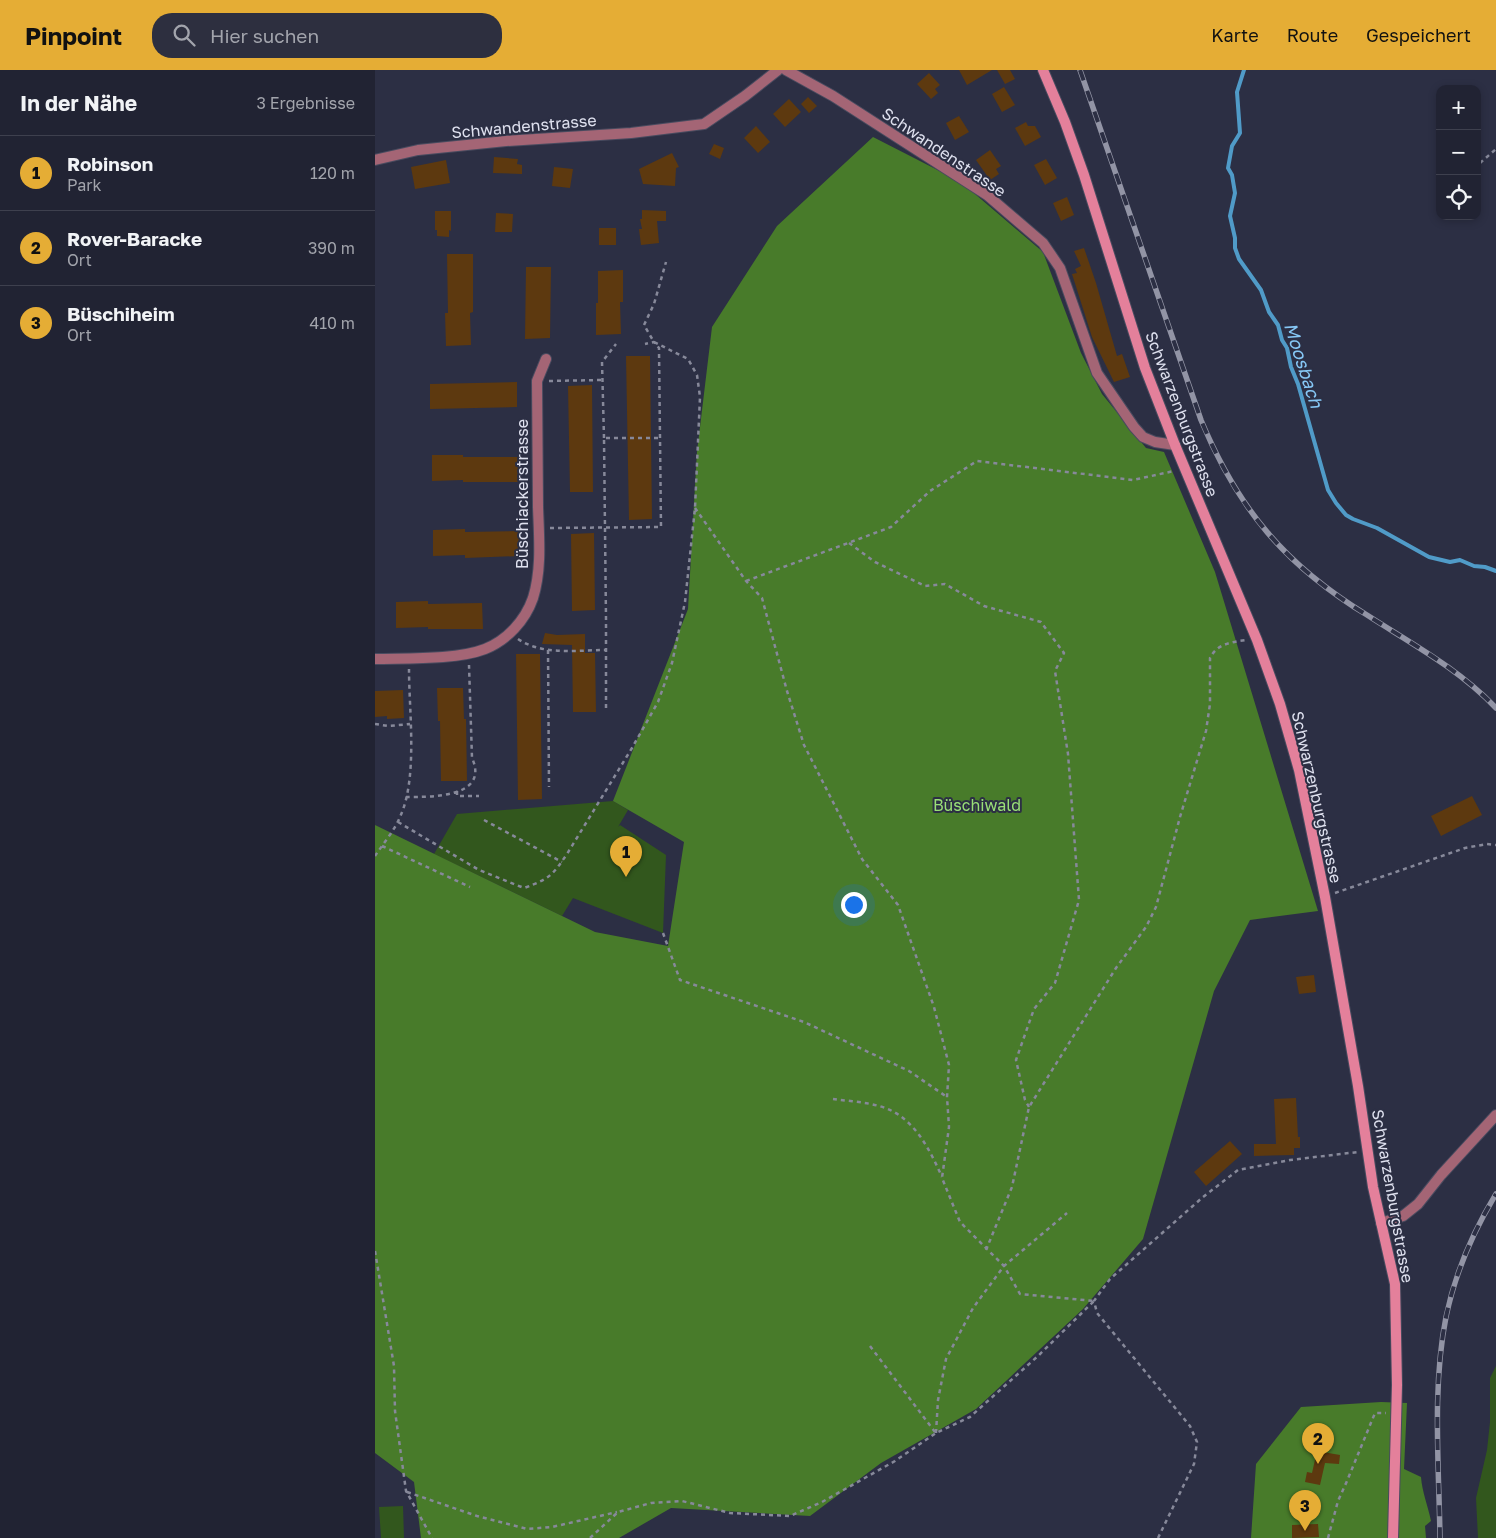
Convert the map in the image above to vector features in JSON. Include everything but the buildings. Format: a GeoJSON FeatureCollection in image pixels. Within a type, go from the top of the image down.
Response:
{"type":"FeatureCollection","features":[{"type":"Feature","properties":{"kind":"main road","name":"Schwarzenburgstrasse"},"geometry":{"type":"LineString","coordinates":[[1043,70],[1068,131],[1145,368],[1175,445],[1257,640],[1280,704],[1299,770],[1314,835],[1373,1187],[1393,1275],[1396,1297],[1397,1385],[1393,1538]]}},
{"type":"Feature","properties":{"kind":"street","name":"Schwandenstrasse"},"geometry":{"type":"LineString","coordinates":[[375,160],[418,150],[506,141],[631,133],[705,124],[779,70]]}},
{"type":"Feature","properties":{"kind":"street","name":"Schwandenstrasse"},"geometry":{"type":"LineString","coordinates":[[786,70],[833,96],[987,195],[1043,242],[1060,268],[1097,373],[1133,428],[1143,437],[1155,442],[1175,445]]}},
{"type":"Feature","properties":{"kind":"street","name":"Büschiackerstrasse"},"geometry":{"type":"LineString","coordinates":[[375,659],[465,654],[484,649],[499,642],[516,628],[532,600],[539,566],[537,381],[546,358]]}},
{"type":"Feature","properties":{"kind":"street"},"geometry":{"type":"LineString","coordinates":[[1381,1223],[1403,1216],[1418,1204],[1441,1175],[1496,1115]]}},
{"type":"Feature","properties":{"kind":"path"},"geometry":{"type":"LineString","coordinates":[[1481,162],[1496,149]]}},
{"type":"Feature","properties":{"kind":"path"},"geometry":{"type":"LineString","coordinates":[[539,528],[661,527],[659,348],[644,325],[654,304],[666,262]]}},
{"type":"Feature","properties":{"kind":"path"},"geometry":{"type":"LineString","coordinates":[[398,822],[479,870],[524,888],[545,881],[562,862],[658,702],[672,663],[685,602],[695,508],[700,397],[697,375],[688,359],[654,342],[645,344]]}},
{"type":"Feature","properties":{"kind":"path"},"geometry":{"type":"LineString","coordinates":[[605,708],[605,528],[602,362],[616,344]]}},
{"type":"Feature","properties":{"kind":"path"},"geometry":{"type":"LineString","coordinates":[[537,381],[602,380]]}},
{"type":"Feature","properties":{"kind":"path"},"geometry":{"type":"LineString","coordinates":[[603,438],[661,438]]}},
{"type":"Feature","properties":{"kind":"path"},"geometry":{"type":"LineString","coordinates":[[746,581],[891,527],[930,491],[977,461],[1133,480],[1185,468]]}},
{"type":"Feature","properties":{"kind":"path"},"geometry":{"type":"LineString","coordinates":[[695,508],[746,581],[761,598],[804,745],[862,859],[898,905],[934,1007],[949,1065],[947,1097],[949,1127],[942,1178]]}},
{"type":"Feature","properties":{"kind":"path"},"geometry":{"type":"LineString","coordinates":[[849,543],[875,562],[925,586],[945,584],[984,606],[1041,622],[1064,653],[1055,670],[1068,754],[1079,900],[1055,983],[1034,1009],[1016,1060],[1025,1100],[1029,1107]]}},
{"type":"Feature","properties":{"kind":"path"},"geometry":{"type":"LineString","coordinates":[[518,638],[527,644],[548,650],[606,650]]}},
{"type":"Feature","properties":{"kind":"path"},"geometry":{"type":"LineString","coordinates":[[987,1250],[1011,1187],[1029,1107],[1116,968],[1146,927],[1156,907],[1180,817],[1206,731],[1210,704],[1210,658],[1213,652],[1222,645],[1239,641],[1257,640]]}},
{"type":"Feature","properties":{"kind":"path"},"geometry":{"type":"LineString","coordinates":[[548,650],[549,787]]}},
{"type":"Feature","properties":{"kind":"path"},"geometry":{"type":"LineString","coordinates":[[406,797],[441,796],[470,785],[475,776],[472,758],[469,663]]}},
{"type":"Feature","properties":{"kind":"path"},"geometry":{"type":"LineString","coordinates":[[375,856],[398,822],[406,797],[411,766],[409,668]]}},
{"type":"Feature","properties":{"kind":"path"},"geometry":{"type":"LineString","coordinates":[[375,724],[388,726],[410,724]]}},
{"type":"Feature","properties":{"kind":"path"},"geometry":{"type":"LineString","coordinates":[[457,791],[457,796],[479,796]]}},
{"type":"Feature","properties":{"kind":"path"},"geometry":{"type":"LineString","coordinates":[[484,820],[562,862]]}},
{"type":"Feature","properties":{"kind":"path"},"geometry":{"type":"LineString","coordinates":[[1325,897],[1465,848],[1495,844]]}},
{"type":"Feature","properties":{"kind":"path"},"geometry":{"type":"LineString","coordinates":[[382,846],[470,887]]}},
{"type":"Feature","properties":{"kind":"path"},"geometry":{"type":"LineString","coordinates":[[663,933],[680,980],[804,1022],[909,1071],[947,1097]]}},
{"type":"Feature","properties":{"kind":"path"},"geometry":{"type":"LineString","coordinates":[[833,1099],[880,1106],[904,1118],[929,1150],[960,1222],[1004,1266],[1020,1294],[1094,1301]]}},
{"type":"Feature","properties":{"kind":"path"},"geometry":{"type":"LineString","coordinates":[[406,1491],[477,1516],[527,1529],[552,1527],[651,1503],[683,1501],[730,1513],[790,1516],[822,1502],[895,1461],[936,1433],[970,1417],[1038,1356],[1094,1301],[1110,1279],[1203,1197],[1238,1170],[1290,1160],[1367,1151]]}},
{"type":"Feature","properties":{"kind":"path"},"geometry":{"type":"LineString","coordinates":[[936,1433],[938,1400],[947,1359],[973,1308],[1004,1266],[1067,1213]]}},
{"type":"Feature","properties":{"kind":"path"},"geometry":{"type":"LineString","coordinates":[[375,1252],[393,1366],[395,1411],[406,1491],[432,1538]]}},
{"type":"Feature","properties":{"kind":"path"},"geometry":{"type":"LineString","coordinates":[[1094,1301],[1097,1313],[1190,1426],[1197,1442],[1194,1464],[1158,1538]]}},
{"type":"Feature","properties":{"kind":"path"},"geometry":{"type":"LineString","coordinates":[[870,1346],[936,1433]]}},
{"type":"Feature","properties":{"kind":"path"},"geometry":{"type":"LineString","coordinates":[[1328,1537],[1338,1501],[1375,1413],[1386,1413]]}},
{"type":"Feature","properties":{"kind":"path"},"geometry":{"type":"LineString","coordinates":[[590,1538],[618,1512]]}},
{"type":"Feature","properties":{"kind":"green space","name":"Büschiwald"},"geometry":{"type":"Polygon","coordinates":[[[873,137],[961,182],[1043,252],[1081,353],[1102,394],[1146,448],[1164,452],[1215,572],[1318,911],[1250,920],[1214,991],[1143,1239],[1083,1309],[976,1409],[881,1463],[810,1516],[671,1508],[619,1538],[421,1538],[414,1482],[375,1453],[375,825],[595,932],[668,946],[684,842],[613,801],[688,609],[697,452],[712,327],[777,226],[873,137]]]}},
{"type":"Feature","properties":{"kind":"green space"},"geometry":{"type":"Polygon","coordinates":[[[613,801],[628,810],[618,827],[620,825],[666,855],[663,933],[573,898],[562,916],[434,854],[457,814],[613,801]]]}},
{"type":"Feature","properties":{"kind":"green space"},"geometry":{"type":"Polygon","coordinates":[[[1496,1366],[1496,1538],[1478,1538],[1476,1498],[1487,1450],[1490,1422],[1490,1378],[1496,1366]]]}},
{"type":"Feature","properties":{"kind":"green space"},"geometry":{"type":"Polygon","coordinates":[[[1381,1402],[1407,1403],[1404,1469],[1421,1477],[1431,1521],[1425,1526],[1426,1538],[1251,1538],[1256,1464],[1301,1407],[1381,1402]]]}},
{"type":"Feature","properties":{"kind":"green space"},"geometry":{"type":"Polygon","coordinates":[[[403,1506],[404,1538],[381,1538],[379,1507],[403,1506]]]}},
{"type":"Feature","properties":{"kind":"waterway","name":"Moosbach"},"geometry":{"type":"LineString","coordinates":[[1244,70],[1237,92],[1240,133],[1232,146],[1228,168],[1232,175],[1235,193],[1230,216],[1235,238],[1235,248],[1239,259],[1261,290],[1269,312],[1278,325],[1282,340],[1287,348],[1328,490],[1346,515],[1377,528],[1429,557],[1450,562],[1460,560],[1474,566],[1496,571]]}},
{"type":"Feature","properties":{"kind":"railway"},"geometry":{"type":"LineString","coordinates":[[1080,70],[1201,420],[1215,452],[1248,508],[1288,555],[1312,576],[1338,596],[1451,669],[1496,708]]}},
{"type":"Feature","properties":{"kind":"railway"},"geometry":{"type":"LineString","coordinates":[[1440,1538],[1438,1399],[1439,1371],[1446,1317],[1454,1285],[1466,1253],[1496,1194]]}},
{"type":"Feature","properties":{"kind":"place","name":"Robinson"},"geometry":{"type":"Point","coordinates":[626,877]}},
{"type":"Feature","properties":{"kind":"place","name":"Rover-Baracke"},"geometry":{"type":"Point","coordinates":[1318,1464]}},
{"type":"Feature","properties":{"kind":"place","name":"Büschiheim"},"geometry":{"type":"Point","coordinates":[1305,1531]}}]}
